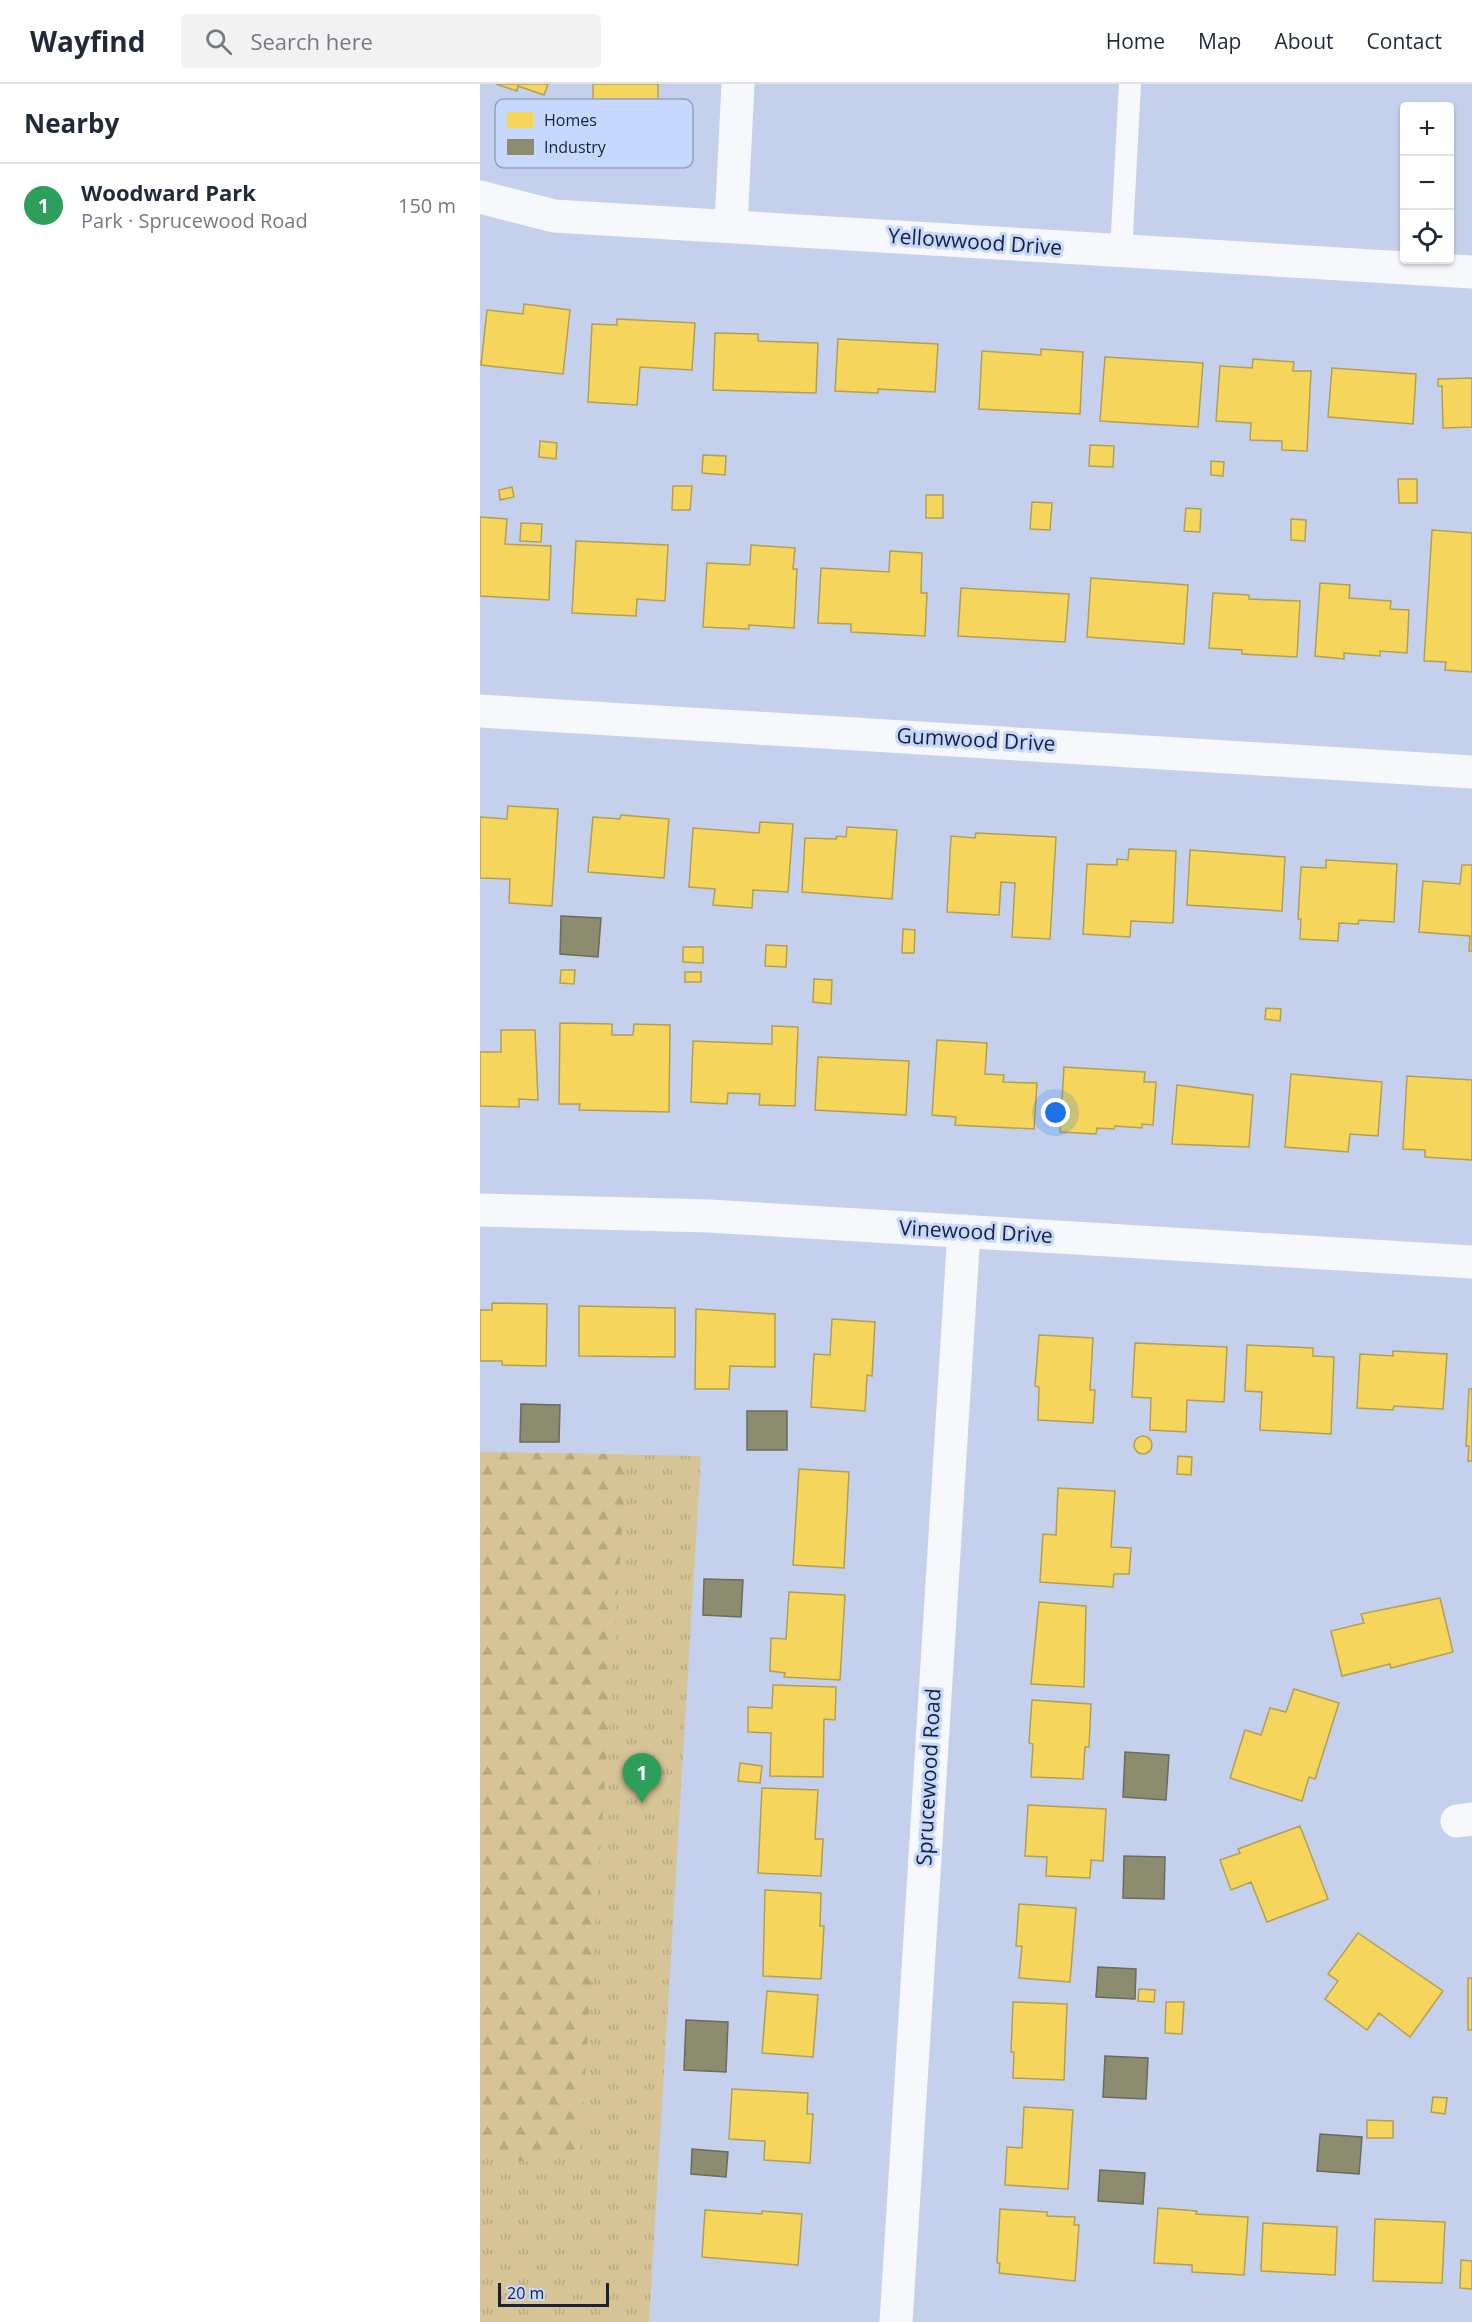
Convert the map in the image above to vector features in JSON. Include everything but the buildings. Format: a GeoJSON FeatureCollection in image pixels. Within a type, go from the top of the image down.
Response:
{"type":"FeatureCollection","features":[{"type":"Feature","properties":{"kind":"street"},"geometry":{"type":"LineString","coordinates":[[731,225],[738,84]]}},
{"type":"Feature","properties":{"kind":"street","name":"Yellowwood Drive"},"geometry":{"type":"LineString","coordinates":[[480,197],[554,216],[1472,272]]}},
{"type":"Feature","properties":{"kind":"street","name":"Gumwood Drive"},"geometry":{"type":"LineString","coordinates":[[480,711],[1472,772]]}},
{"type":"Feature","properties":{"kind":"street","name":"Vinewood Drive"},"geometry":{"type":"LineString","coordinates":[[480,1210],[709,1216],[1472,1262]]}},
{"type":"Feature","properties":{"kind":"street","name":"Sprucewood Road"},"geometry":{"type":"LineString","coordinates":[[896,2322],[964,1231]]}},
{"type":"Feature","properties":{"kind":"lane"},"geometry":{"type":"LineString","coordinates":[[1121,252],[1130,84]]}},
{"type":"Feature","properties":{"kind":"green space"},"geometry":{"type":"Polygon","coordinates":[[[480,1452],[701,1456],[649,2322],[480,2322],[480,1452]]]}},
{"type":"Feature","properties":{"kind":"green space"},"geometry":{"type":"Polygon","coordinates":[[[480,1452],[627,1454],[580,2150],[526,2162],[480,2153],[480,1452]]]}},
{"type":"Feature","properties":{"kind":"place","name":"Woodward Park"},"geometry":{"type":"Point","coordinates":[642,1803]}}]}
